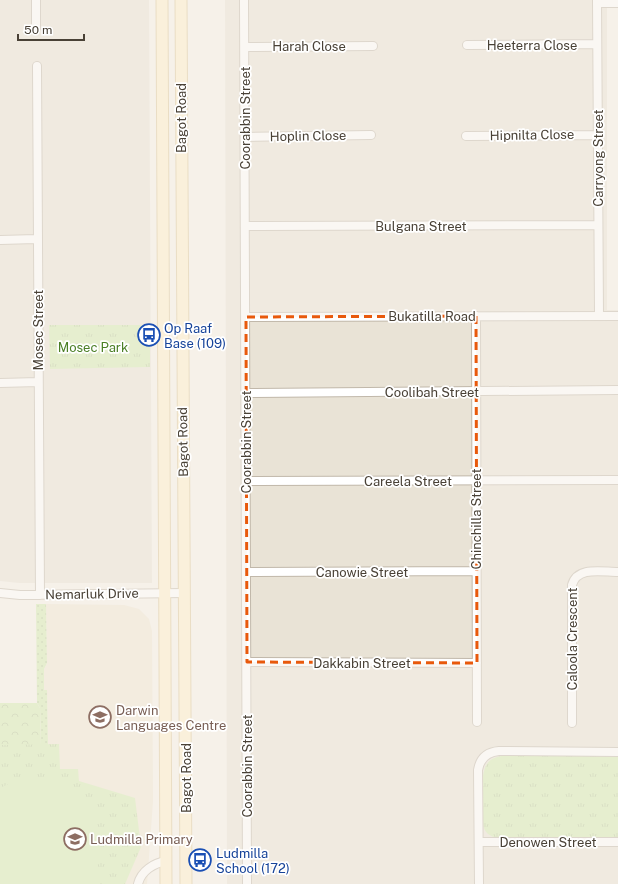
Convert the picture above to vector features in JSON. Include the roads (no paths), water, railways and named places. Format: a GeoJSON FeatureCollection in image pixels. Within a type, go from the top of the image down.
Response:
{"type":"FeatureCollection","features":[{"type":"Feature","properties":{"kind":"main road","name":"Bagot Road"},"geometry":{"type":"LineString","coordinates":[[162,0],[166,884]]}},
{"type":"Feature","properties":{"kind":"main road","name":"Bagot Road"},"geometry":{"type":"LineString","coordinates":[[181,0],[186,884]]}},
{"type":"Feature","properties":{"kind":"street"},"geometry":{"type":"LineString","coordinates":[[36,0],[36,28]]}},
{"type":"Feature","properties":{"kind":"street","name":"Coorabbin Street"},"geometry":{"type":"LineString","coordinates":[[244,0],[247,884]]}},
{"type":"Feature","properties":{"kind":"street"},"geometry":{"type":"LineString","coordinates":[[597,2],[618,4]]}},
{"type":"Feature","properties":{"kind":"street","name":"Carryong Street"},"geometry":{"type":"LineString","coordinates":[[597,2],[599,316]]}},
{"type":"Feature","properties":{"kind":"street","name":"Heeterra Close"},"geometry":{"type":"LineString","coordinates":[[467,45],[597,44]]}},
{"type":"Feature","properties":{"kind":"street","name":"Harah Close"},"geometry":{"type":"LineString","coordinates":[[245,47],[373,46]]}},
{"type":"Feature","properties":{"kind":"street","name":"Mosec Street"},"geometry":{"type":"LineString","coordinates":[[37,66],[36,239],[39,332],[40,595]]}},
{"type":"Feature","properties":{"kind":"street","name":"Hoplin Close"},"geometry":{"type":"LineString","coordinates":[[245,137],[371,135]]}},
{"type":"Feature","properties":{"kind":"street","name":"Hipnilta Close"},"geometry":{"type":"LineString","coordinates":[[466,136],[597,135]]}},
{"type":"Feature","properties":{"kind":"street","name":"Bulgana Street"},"geometry":{"type":"LineString","coordinates":[[245,226],[598,225]]}},
{"type":"Feature","properties":{"kind":"street"},"geometry":{"type":"LineString","coordinates":[[0,240],[36,239]]}},
{"type":"Feature","properties":{"kind":"street","name":"Chinchilla Street"},"geometry":{"type":"LineString","coordinates":[[476,316],[477,722]]}},
{"type":"Feature","properties":{"kind":"street","name":"Bukatilla Road"},"geometry":{"type":"LineString","coordinates":[[246,317],[618,316]]}},
{"type":"Feature","properties":{"kind":"street"},"geometry":{"type":"LineString","coordinates":[[0,383],[38,382]]}},
{"type":"Feature","properties":{"kind":"street","name":"Coolibah Street"},"geometry":{"type":"LineString","coordinates":[[245,393],[618,390]]}},
{"type":"Feature","properties":{"kind":"street","name":"Careela Street"},"geometry":{"type":"LineString","coordinates":[[246,481],[618,480]]}},
{"type":"Feature","properties":{"kind":"street","name":"Canowie Street"},"geometry":{"type":"LineString","coordinates":[[247,572],[476,571]]}},
{"type":"Feature","properties":{"kind":"street","name":"Caloola Crescent"},"geometry":{"type":"LineString","coordinates":[[572,723],[573,580],[578,574],[583,572],[618,572]]}},
{"type":"Feature","properties":{"kind":"street","name":"Nemarluk Drive"},"geometry":{"type":"LineString","coordinates":[[0,593],[40,595],[185,593]]}},
{"type":"Feature","properties":{"kind":"street","name":"Dakkabin Street"},"geometry":{"type":"LineString","coordinates":[[247,662],[477,663]]}},
{"type":"Feature","properties":{"kind":"street"},"geometry":{"type":"LineString","coordinates":[[479,884],[478,770],[485,756],[499,752],[618,752]]}},
{"type":"Feature","properties":{"kind":"street","name":"Denowen Street"},"geometry":{"type":"LineString","coordinates":[[479,842],[618,842]]}},
{"type":"Feature","properties":{"kind":"street"},"geometry":{"type":"LineString","coordinates":[[138,884],[139,877],[156,863],[166,861]]}},
{"type":"Feature","properties":{"kind":"place","name":"Op Raaf Base (109)"},"geometry":{"type":"Point","coordinates":[149,335]}},
{"type":"Feature","properties":{"kind":"place","name":"Darwin Languages Centre"},"geometry":{"type":"Point","coordinates":[100,717]}},
{"type":"Feature","properties":{"kind":"place","name":"Ludmilla Primary"},"geometry":{"type":"Point","coordinates":[75,839]}},
{"type":"Feature","properties":{"kind":"place","name":"Ludmilla School (172)"},"geometry":{"type":"Point","coordinates":[200,860]}},
{"type":"Feature","properties":{"kind":"park label","name":"Mosec Park"},"geometry":{"type":"Point","coordinates":[93,347]}}]}
